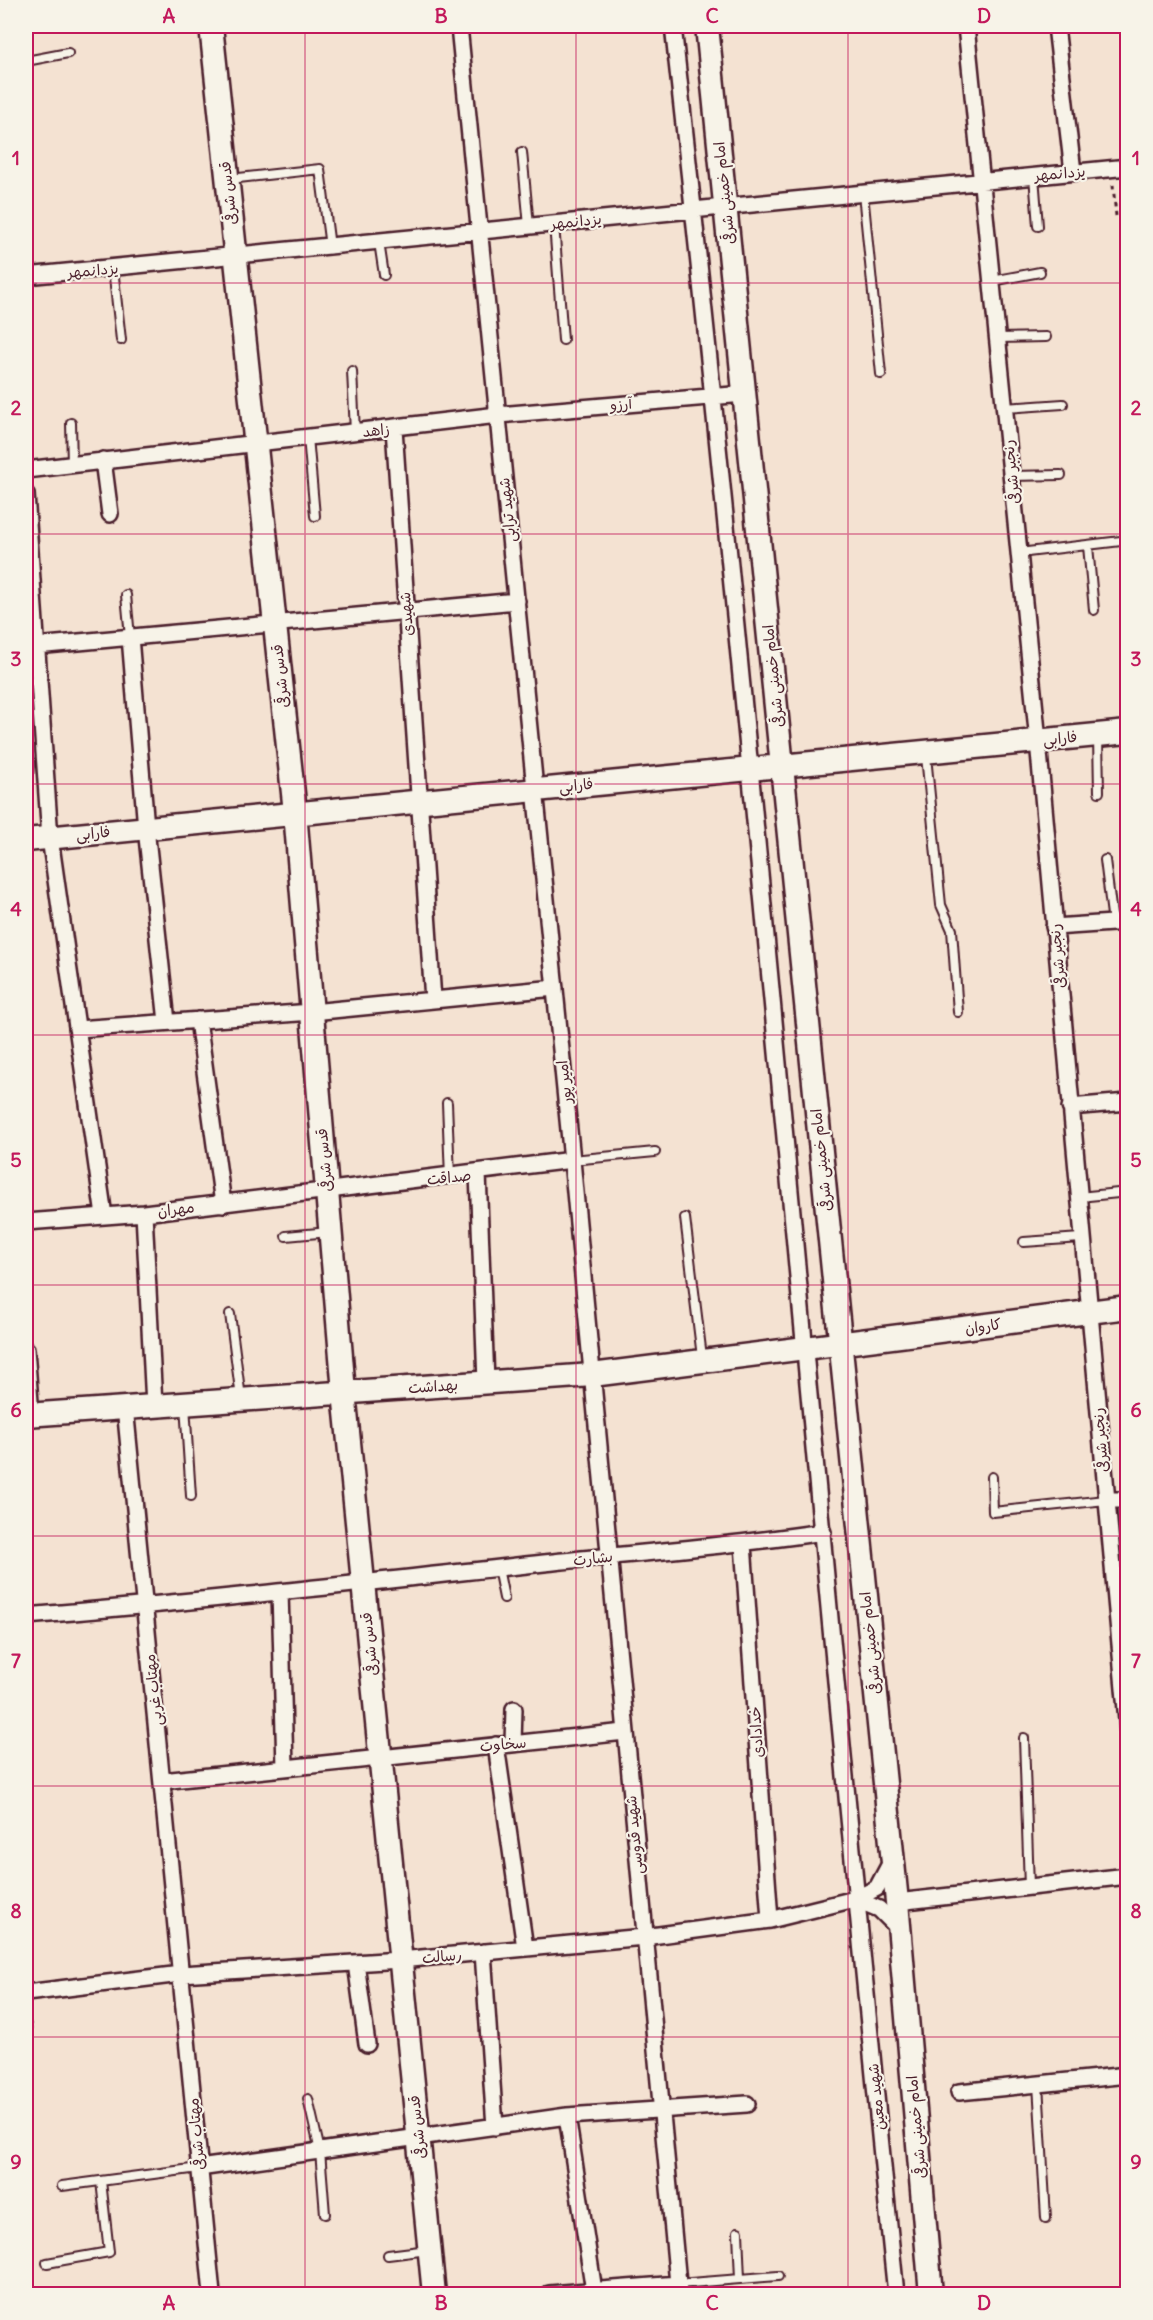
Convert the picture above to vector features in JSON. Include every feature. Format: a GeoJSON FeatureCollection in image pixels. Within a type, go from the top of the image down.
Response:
{"type":"FeatureCollection","features":[{"type":"Feature","properties":{"kind":"street","name":"قدس شرقی"},"geometry":{"type":"LineString","coordinates":[[211,26],[295,812],[344,1392],[434,2295]]}},
{"type":"Feature","properties":{"kind":"street","name":"شهید ترابی"},"geometry":{"type":"LineString","coordinates":[[459,26],[536,789]]}},
{"type":"Feature","properties":{"kind":"street","name":"شهید معین"},"geometry":{"type":"LineString","coordinates":[[673,26],[751,768],[807,1349],[855,1899],[896,2295]]}},
{"type":"Feature","properties":{"kind":"street","name":"امام خمینی شرقی"},"geometry":{"type":"LineString","coordinates":[[707,26],[897,1902],[932,2295]]}},
{"type":"Feature","properties":{"kind":"street"},"geometry":{"type":"LineString","coordinates":[[966,26],[982,181]]}},
{"type":"Feature","properties":{"kind":"street"},"geometry":{"type":"LineString","coordinates":[[1056,26],[1072,172]]}},
{"type":"Feature","properties":{"kind":"street","name":"یزدانمهر"},"geometry":{"type":"LineString","coordinates":[[26,276],[1128,167]]}},
{"type":"Feature","properties":{"kind":"street","name":"رنجبر شرقی"},"geometry":{"type":"LineString","coordinates":[[982,181],[1038,741],[1081,1238],[1128,1732]]}},
{"type":"Feature","properties":{"kind":"street","name":"آرزو"},"geometry":{"type":"LineString","coordinates":[[498,415],[744,394]]}},
{"type":"Feature","properties":{"kind":"street","name":"زاهد"},"geometry":{"type":"LineString","coordinates":[[26,470],[498,415]]}},
{"type":"Feature","properties":{"kind":"street","name":"شهیدی"},"geometry":{"type":"LineString","coordinates":[[394,428],[433,1000]]}},
{"type":"Feature","properties":{"kind":"street"},"geometry":{"type":"LineString","coordinates":[[103,460],[110,514]]}},
{"type":"Feature","properties":{"kind":"street"},"geometry":{"type":"LineString","coordinates":[[26,494],[36,646],[32,681],[50,837],[104,1216]]}},
{"type":"Feature","properties":{"kind":"street"},"geometry":{"type":"LineString","coordinates":[[36,646],[516,601]]}},
{"type":"Feature","properties":{"kind":"street"},"geometry":{"type":"LineString","coordinates":[[130,637],[146,828],[168,1022]]}},
{"type":"Feature","properties":{"kind":"street","name":"فارابی"},"geometry":{"type":"LineString","coordinates":[[26,840],[1128,732]]}},
{"type":"Feature","properties":{"kind":"street","name":"امیر پور"},"geometry":{"type":"LineString","coordinates":[[536,789],[592,1375]]}},
{"type":"Feature","properties":{"kind":"street"},"geometry":{"type":"LineString","coordinates":[[1054,927],[1120,922]]}},
{"type":"Feature","properties":{"kind":"street"},"geometry":{"type":"LineString","coordinates":[[77,1029],[312,1011],[555,988]]}},
{"type":"Feature","properties":{"kind":"street"},"geometry":{"type":"LineString","coordinates":[[198,1020],[223,1203]]}},
{"type":"Feature","properties":{"kind":"street"},"geometry":{"type":"LineString","coordinates":[[1070,1107],[1128,1102]]}},
{"type":"Feature","properties":{"kind":"street","name":"صداقت"},"geometry":{"type":"LineString","coordinates":[[327,1190],[450,1177],[572,1160]]}},
{"type":"Feature","properties":{"kind":"street"},"geometry":{"type":"LineString","coordinates":[[478,1173],[486,1382]]}},
{"type":"Feature","properties":{"kind":"street","name":"مهران"},"geometry":{"type":"LineString","coordinates":[[26,1222],[144,1213],[327,1190]]}},
{"type":"Feature","properties":{"kind":"street"},"geometry":{"type":"LineString","coordinates":[[144,1213],[154,1405]]}},
{"type":"Feature","properties":{"kind":"street","name":"کاروان"},"geometry":{"type":"LineString","coordinates":[[839,1346],[1128,1307]]}},
{"type":"Feature","properties":{"kind":"street","name":"بهداشت"},"geometry":{"type":"LineString","coordinates":[[28,1415],[185,1402],[592,1375],[839,1346]]}},
{"type":"Feature","properties":{"kind":"street"},"geometry":{"type":"LineString","coordinates":[[26,1349],[28,1415]]}},
{"type":"Feature","properties":{"kind":"street","name":"شهید قدوسی"},"geometry":{"type":"LineString","coordinates":[[592,1375],[679,2289]]}},
{"type":"Feature","properties":{"kind":"street","name":"مهتاب غربی"},"geometry":{"type":"LineString","coordinates":[[125,1407],[181,1974]]}},
{"type":"Feature","properties":{"kind":"street"},"geometry":{"type":"LineString","coordinates":[[1106,1500],[1128,1500]]}},
{"type":"Feature","properties":{"kind":"street","name":"بشارت"},"geometry":{"type":"LineString","coordinates":[[26,1616],[145,1606],[609,1556],[743,1544],[823,1532]]}},
{"type":"Feature","properties":{"kind":"street","name":"خدادادی"},"geometry":{"type":"LineString","coordinates":[[743,1544],[770,1920]]}},
{"type":"Feature","properties":{"kind":"street"},"geometry":{"type":"LineString","coordinates":[[280,1592],[285,1767]]}},
{"type":"Feature","properties":{"kind":"street"},"geometry":{"type":"LineString","coordinates":[[513,1743],[514,1710]]}},
{"type":"Feature","properties":{"kind":"street","name":"سخاوت"},"geometry":{"type":"LineString","coordinates":[[162,1781],[380,1756],[625,1732]]}},
{"type":"Feature","properties":{"kind":"street"},"geometry":{"type":"LineString","coordinates":[[496,1745],[525,1948]]}},
{"type":"Feature","properties":{"kind":"street","name":"رسالت"},"geometry":{"type":"LineString","coordinates":[[26,1993],[181,1974],[483,1953],[644,1937],[770,1920],[855,1899],[877,1888],[892,1860]]}},
{"type":"Feature","properties":{"kind":"street"},"geometry":{"type":"LineString","coordinates":[[897,1902],[1128,1876]]}},
{"type":"Feature","properties":{"kind":"street"},"geometry":{"type":"LineString","coordinates":[[855,1899],[879,1909],[899,1929]]}},
{"type":"Feature","properties":{"kind":"street"},"geometry":{"type":"LineString","coordinates":[[483,1953],[495,2127]]}},
{"type":"Feature","properties":{"kind":"street"},"geometry":{"type":"LineString","coordinates":[[356,1963],[367,2044]]}},
{"type":"Feature","properties":{"kind":"street","name":"مهتاب شرقی"},"geometry":{"type":"LineString","coordinates":[[181,1974],[212,2295]]}},
{"type":"Feature","properties":{"kind":"street"},"geometry":{"type":"LineString","coordinates":[[959,2092],[1128,2075]]}},
{"type":"Feature","properties":{"kind":"street"},"geometry":{"type":"LineString","coordinates":[[200,2168],[567,2116],[747,2104]]}},
{"type":"Feature","properties":{"kind":"street"},"geometry":{"type":"LineString","coordinates":[[567,2116],[594,2291]]}},
{"type":"Feature","properties":{"kind":"street"},"geometry":{"type":"LineString","coordinates":[[549,2295],[594,2291],[679,2289]]}},
{"type":"Feature","properties":{"kind":"lane"},"geometry":{"type":"LineString","coordinates":[[26,61],[68,53]]}},
{"type":"Feature","properties":{"kind":"lane"},"geometry":{"type":"LineString","coordinates":[[522,152],[529,226]]}},
{"type":"Feature","properties":{"kind":"lane"},"geometry":{"type":"LineString","coordinates":[[227,179],[320,169],[330,247]]}},
{"type":"Feature","properties":{"kind":"lane"},"geometry":{"type":"LineString","coordinates":[[1034,176],[1038,226]]}},
{"type":"Feature","properties":{"kind":"lane"},"geometry":{"type":"LineString","coordinates":[[863,193],[881,374]]}},
{"type":"Feature","properties":{"kind":"lane"},"geometry":{"type":"LineString","coordinates":[[554,224],[563,340]]}},
{"type":"Feature","properties":{"kind":"lane"},"geometry":{"type":"LineString","coordinates":[[379,242],[384,275]]}},
{"type":"Feature","properties":{"kind":"lane"},"geometry":{"type":"LineString","coordinates":[[112,268],[120,340]]}},
{"type":"Feature","properties":{"kind":"lane"},"geometry":{"type":"LineString","coordinates":[[992,281],[1040,272]]}},
{"type":"Feature","properties":{"kind":"lane"},"geometry":{"type":"LineString","coordinates":[[997,338],[1046,337]]}},
{"type":"Feature","properties":{"kind":"lane"},"geometry":{"type":"LineString","coordinates":[[352,371],[355,432]]}},
{"type":"Feature","properties":{"kind":"lane"},"geometry":{"type":"LineString","coordinates":[[1005,408],[1063,404]]}},
{"type":"Feature","properties":{"kind":"lane"},"geometry":{"type":"LineString","coordinates":[[71,423],[72,464]]}},
{"type":"Feature","properties":{"kind":"lane"},"geometry":{"type":"LineString","coordinates":[[308,437],[315,516]]}},
{"type":"Feature","properties":{"kind":"lane"},"geometry":{"type":"LineString","coordinates":[[1011,476],[1061,475]]}},
{"type":"Feature","properties":{"kind":"lane"},"geometry":{"type":"LineString","coordinates":[[1019,553],[1120,542]]}},
{"type":"Feature","properties":{"kind":"lane"},"geometry":{"type":"LineString","coordinates":[[1088,546],[1095,610]]}},
{"type":"Feature","properties":{"kind":"lane"},"geometry":{"type":"LineString","coordinates":[[126,595],[130,637]]}},
{"type":"Feature","properties":{"kind":"lane"},"geometry":{"type":"LineString","coordinates":[[1098,735],[1099,792]]}},
{"type":"Feature","properties":{"kind":"lane"},"geometry":{"type":"LineString","coordinates":[[926,751],[941,904],[952,930],[958,1012]]}},
{"type":"Feature","properties":{"kind":"lane"},"geometry":{"type":"LineString","coordinates":[[1105,860],[1120,922]]}},
{"type":"Feature","properties":{"kind":"lane"},"geometry":{"type":"LineString","coordinates":[[447,1103],[450,1177]]}},
{"type":"Feature","properties":{"kind":"lane"},"geometry":{"type":"LineString","coordinates":[[572,1160],[655,1152]]}},
{"type":"Feature","properties":{"kind":"lane"},"geometry":{"type":"LineString","coordinates":[[1078,1197],[1128,1192]]}},
{"type":"Feature","properties":{"kind":"lane"},"geometry":{"type":"LineString","coordinates":[[685,1218],[702,1362]]}},
{"type":"Feature","properties":{"kind":"lane"},"geometry":{"type":"LineString","coordinates":[[286,1236],[330,1232]]}},
{"type":"Feature","properties":{"kind":"lane"},"geometry":{"type":"LineString","coordinates":[[1024,1242],[1081,1238]]}},
{"type":"Feature","properties":{"kind":"lane"},"geometry":{"type":"LineString","coordinates":[[230,1314],[241,1399]]}},
{"type":"Feature","properties":{"kind":"lane"},"geometry":{"type":"LineString","coordinates":[[185,1402],[190,1496]]}},
{"type":"Feature","properties":{"kind":"lane"},"geometry":{"type":"LineString","coordinates":[[992,1477],[993,1512],[1106,1500]]}},
{"type":"Feature","properties":{"kind":"lane"},"geometry":{"type":"LineString","coordinates":[[498,1568],[504,1598]]}},
{"type":"Feature","properties":{"kind":"lane"},"geometry":{"type":"LineString","coordinates":[[1024,1738],[1029,1887]]}},
{"type":"Feature","properties":{"kind":"lane"},"geometry":{"type":"LineString","coordinates":[[26,2025],[28,2060]]}},
{"type":"Feature","properties":{"kind":"lane"},"geometry":{"type":"LineString","coordinates":[[1038,2084],[1046,2218]]}},
{"type":"Feature","properties":{"kind":"lane"},"geometry":{"type":"LineString","coordinates":[[308,2099],[320,2151],[325,2214]]}},
{"type":"Feature","properties":{"kind":"lane"},"geometry":{"type":"LineString","coordinates":[[62,2186],[200,2168]]}},
{"type":"Feature","properties":{"kind":"lane"},"geometry":{"type":"LineString","coordinates":[[47,2263],[109,2252],[101,2181]]}},
{"type":"Feature","properties":{"kind":"lane"},"geometry":{"type":"LineString","coordinates":[[738,2232],[740,2279]]}},
{"type":"Feature","properties":{"kind":"lane"},"geometry":{"type":"LineString","coordinates":[[388,2255],[430,2250]]}},
{"type":"Feature","properties":{"kind":"lane"},"geometry":{"type":"LineString","coordinates":[[679,2289],[740,2279],[778,2276]]}},
{"type":"Feature","properties":{"kind":"path"},"geometry":{"type":"LineString","coordinates":[[1112,169],[1116,216]]}}]}
